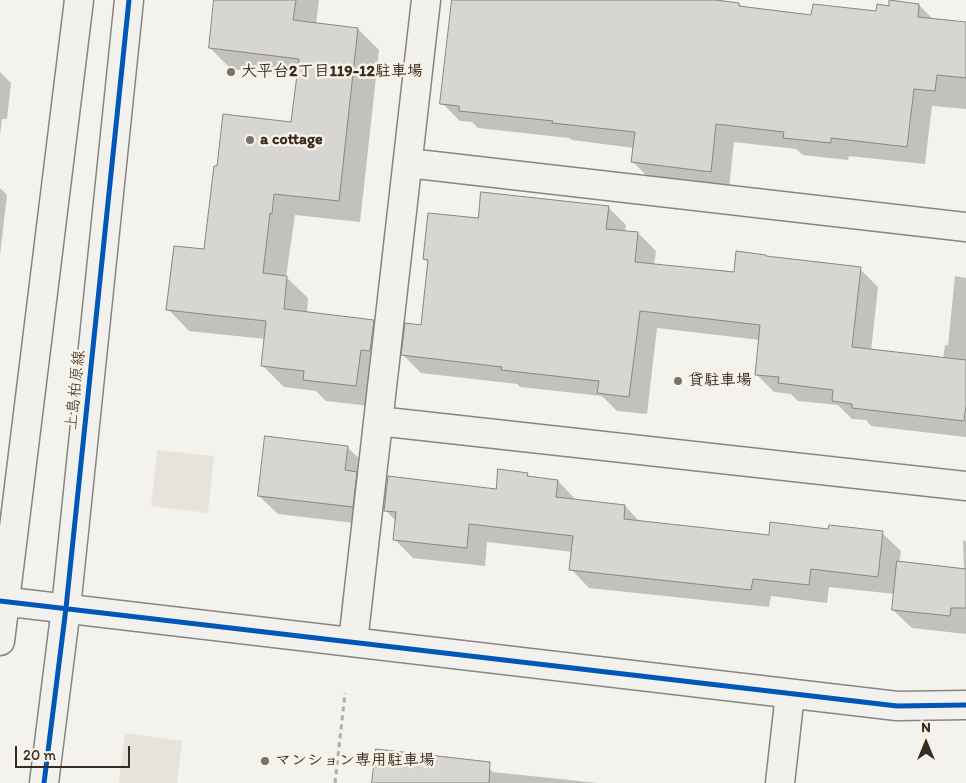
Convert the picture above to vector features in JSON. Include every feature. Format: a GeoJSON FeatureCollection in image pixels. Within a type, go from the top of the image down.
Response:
{"type":"FeatureCollection","features":[{"type":"Feature","properties":{"kind":"street"},"geometry":{"type":"LineString","coordinates":[[0,641],[2,601],[79,0]]}},
{"type":"Feature","properties":{"kind":"street","name":"上島柏原線"},"geometry":{"type":"LineString","coordinates":[[44,783],[66,608],[129,0]]}},
{"type":"Feature","properties":{"kind":"street"},"geometry":{"type":"LineString","coordinates":[[353,642],[426,0]]}},
{"type":"Feature","properties":{"kind":"street"},"geometry":{"type":"LineString","coordinates":[[408,163],[966,227]]}},
{"type":"Feature","properties":{"kind":"street"},"geometry":{"type":"LineString","coordinates":[[378,421],[966,486]]}},
{"type":"Feature","properties":{"kind":"street"},"geometry":{"type":"LineString","coordinates":[[2,601],[897,706],[966,706]]}},
{"type":"Feature","properties":{"kind":"street"},"geometry":{"type":"LineString","coordinates":[[780,783],[790,694]]}},
{"type":"Feature","properties":{"kind":"path"},"geometry":{"type":"LineString","coordinates":[[335,783],[345,693]]}},
{"type":"Feature","properties":{"kind":"shaded area"},"geometry":{"type":"Polygon","coordinates":[[[157,450],[214,456],[208,513],[151,506],[157,450]]]}},
{"type":"Feature","properties":{"kind":"shaded area"},"geometry":{"type":"Polygon","coordinates":[[[125,733],[182,741],[177,783],[119,783],[125,733]]]}},
{"type":"Feature","properties":{"kind":"building"},"geometry":{"type":"Polygon","coordinates":[[[214,0],[296,0],[293,20],[358,28],[339,201],[274,194],[263,273],[287,276],[284,309],[374,320],[370,351],[361,350],[356,386],[303,380],[304,371],[261,366],[266,321],[166,310],[174,246],[204,249],[214,166],[217,166],[223,114],[291,122],[299,59],[209,48],[214,0]]]}},
{"type":"Feature","properties":{"kind":"building"},"geometry":{"type":"Polygon","coordinates":[[[452,0],[715,0],[739,3],[739,6],[811,15],[813,4],[876,11],[877,4],[889,6],[889,0],[919,4],[918,17],[966,22],[966,78],[937,75],[935,91],[914,89],[907,147],[831,138],[831,143],[783,138],[784,132],[716,124],[711,172],[631,162],[635,132],[459,111],[459,106],[440,104],[452,0]]]}},
{"type":"Feature","properties":{"kind":"building"},"geometry":{"type":"Polygon","coordinates":[[[481,192],[609,206],[606,229],[638,232],[635,262],[734,272],[736,251],[861,267],[852,347],[966,360],[966,406],[964,421],[852,408],[852,404],[832,401],[833,390],[778,383],[779,377],[755,375],[760,325],[640,311],[629,397],[597,393],[599,381],[501,370],[502,367],[401,355],[405,323],[421,325],[428,260],[423,259],[428,213],[478,218],[481,192]]]}},
{"type":"Feature","properties":{"kind":"building"},"geometry":{"type":"Polygon","coordinates":[[[265,436],[348,446],[345,470],[357,472],[353,507],[258,496],[265,436]]]}},
{"type":"Feature","properties":{"kind":"building"},"geometry":{"type":"Polygon","coordinates":[[[498,469],[528,473],[527,476],[558,480],[556,497],[625,505],[624,519],[769,535],[770,522],[828,529],[829,525],[883,531],[878,577],[811,569],[809,585],[753,579],[751,590],[569,570],[573,536],[469,524],[467,548],[393,540],[396,512],[384,511],[388,476],[496,489],[498,469]]]}},
{"type":"Feature","properties":{"kind":"building"},"geometry":{"type":"Polygon","coordinates":[[[897,561],[966,569],[966,608],[951,608],[950,616],[892,610],[897,561]]]}},
{"type":"Feature","properties":{"kind":"building"},"geometry":{"type":"Polygon","coordinates":[[[376,749],[490,762],[489,783],[372,783],[376,749]]]}},
{"type":"Feature","properties":{"kind":"cycle path"},"geometry":{"type":"LineString","coordinates":[[44,783],[66,608],[129,0]]}},
{"type":"Feature","properties":{"kind":"cycle path"},"geometry":{"type":"LineString","coordinates":[[0,601],[897,706],[966,705]]}},
{"type":"Feature","properties":{"kind":"place","name":"大平台2丁目119-12駐車場"},"geometry":{"type":"Point","coordinates":[231,72]}},
{"type":"Feature","properties":{"kind":"place","name":"a cottage"},"geometry":{"type":"Point","coordinates":[250,140]}},
{"type":"Feature","properties":{"kind":"place","name":"貸駐車場"},"geometry":{"type":"Point","coordinates":[678,381]}},
{"type":"Feature","properties":{"kind":"place","name":"マンション専用駐車場"},"geometry":{"type":"Point","coordinates":[265,761]}}]}
